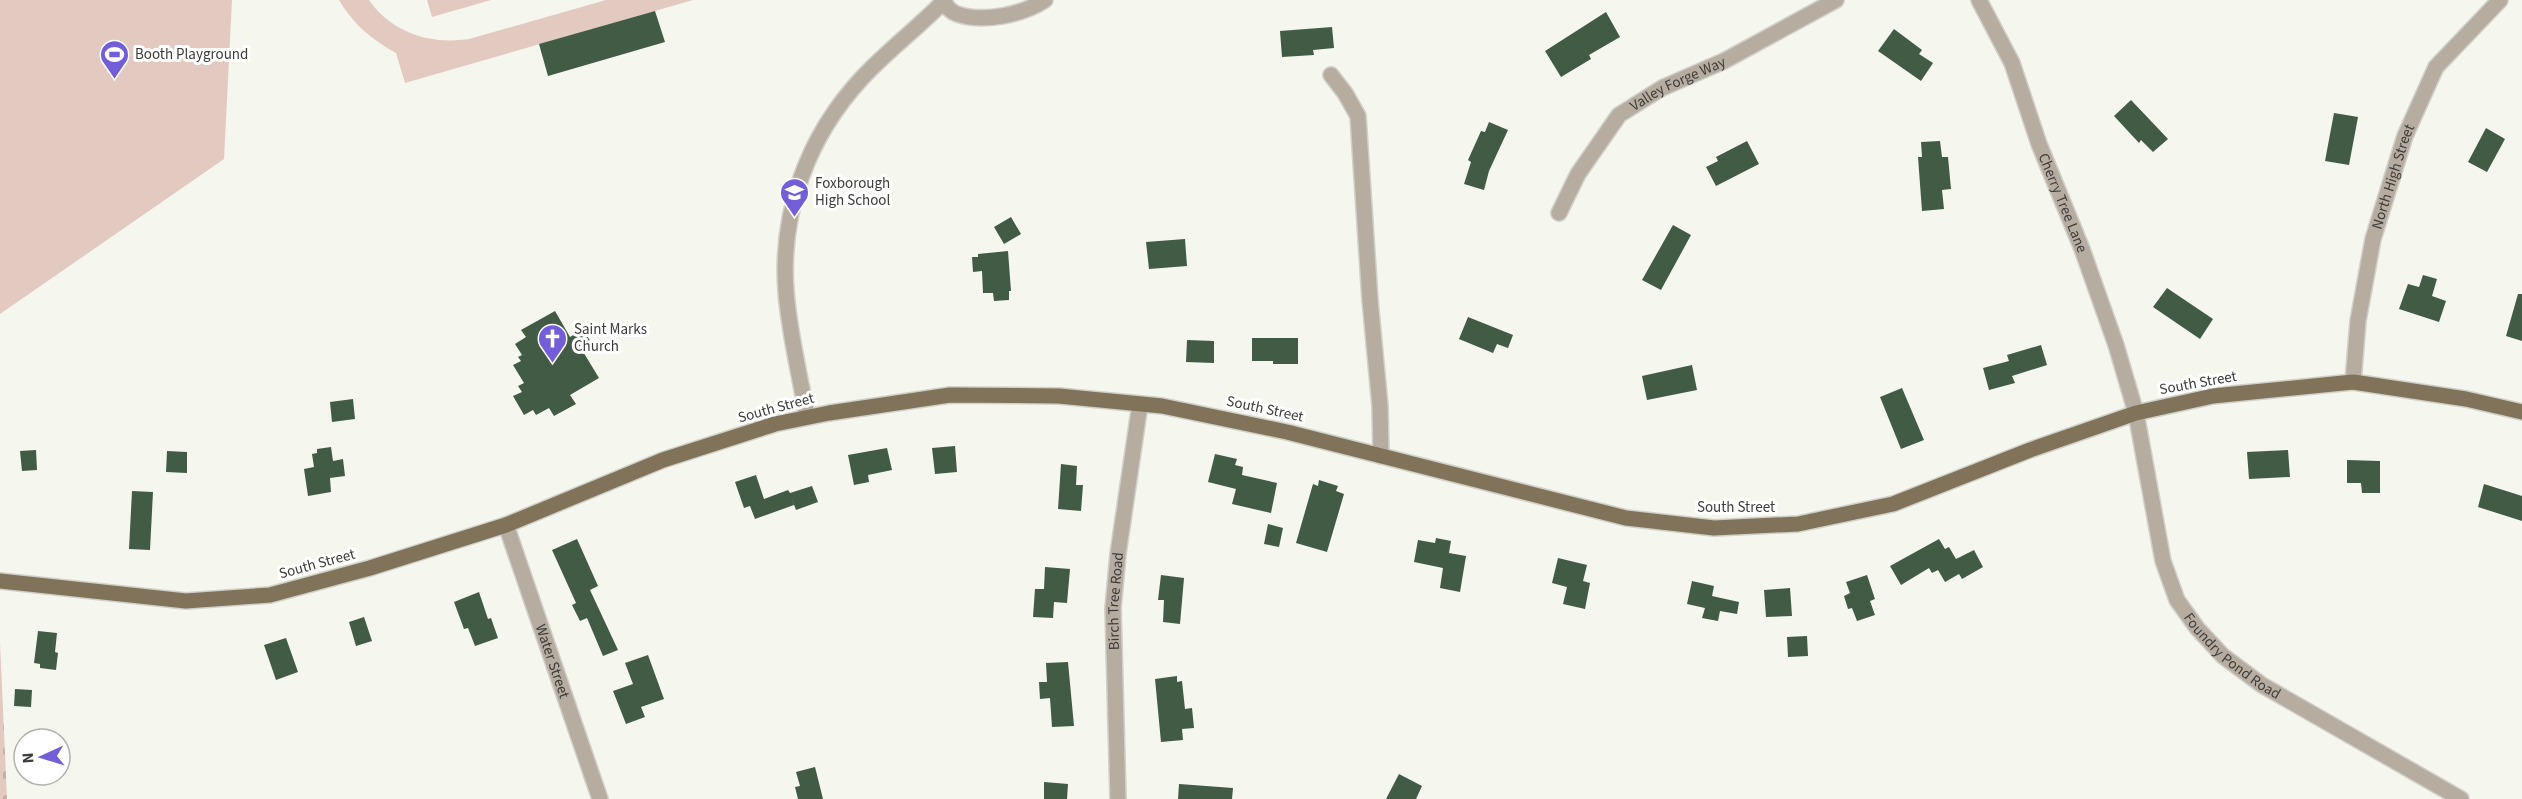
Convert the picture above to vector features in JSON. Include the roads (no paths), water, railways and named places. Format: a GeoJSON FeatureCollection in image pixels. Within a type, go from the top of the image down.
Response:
{"type":"FeatureCollection","features":[{"type":"Feature","properties":{"kind":"main road","name":"South Street"},"geometry":{"type":"LineString","coordinates":[[0,581],[186,601],[270,595],[370,568],[506,525],[663,460],[775,424],[950,395],[1059,396],[1162,406],[1287,432],[1626,518],[1714,528],[1798,524],[1893,504],[2030,450],[2136,413],[2213,396],[2353,382],[2466,399],[2522,412]]}},
{"type":"Feature","properties":{"kind":"street"},"geometry":{"type":"LineString","coordinates":[[807,417],[786,292],[785,261],[788,227],[795,196],[812,150],[838,107],[890,50],[944,1],[955,13],[983,17],[1015,13],[1044,0]]}},
{"type":"Feature","properties":{"kind":"street","name":"Valley Forge Way"},"geometry":{"type":"LineString","coordinates":[[1559,213],[1578,174],[1619,115],[1662,88],[1724,61],[1836,0]]}},
{"type":"Feature","properties":{"kind":"street","name":"Cherry Tree Lane"},"geometry":{"type":"LineString","coordinates":[[1978,0],[2012,63],[2039,144],[2082,249],[2109,323],[2136,413]]}},
{"type":"Feature","properties":{"kind":"street","name":"North High Street"},"geometry":{"type":"LineString","coordinates":[[2353,382],[2358,321],[2373,240],[2405,136],[2436,67],[2500,0]]}},
{"type":"Feature","properties":{"kind":"street"},"geometry":{"type":"LineString","coordinates":[[1331,75],[1358,116],[1370,300],[1380,406],[1381,456]]}},
{"type":"Feature","properties":{"kind":"street","name":"Birch Tree Road"},"geometry":{"type":"LineString","coordinates":[[1118,799],[1113,608],[1118,554],[1140,404]]}},
{"type":"Feature","properties":{"kind":"street","name":"Foundry Pond Road"},"geometry":{"type":"LineString","coordinates":[[2136,413],[2163,561],[2177,600],[2197,628],[2223,656],[2262,685],[2461,799]]}},
{"type":"Feature","properties":{"kind":"street","name":"Water Street"},"geometry":{"type":"LineString","coordinates":[[506,525],[600,799]]}},
{"type":"Feature","properties":{"kind":"place","name":"Booth Playground"},"geometry":{"type":"Point","coordinates":[114,80]}},
{"type":"Feature","properties":{"kind":"place","name":"Foxborough High School"},"geometry":{"type":"Point","coordinates":[794,218]}},
{"type":"Feature","properties":{"kind":"place","name":"Saint Marks Church"},"geometry":{"type":"Point","coordinates":[553,364]}}]}
